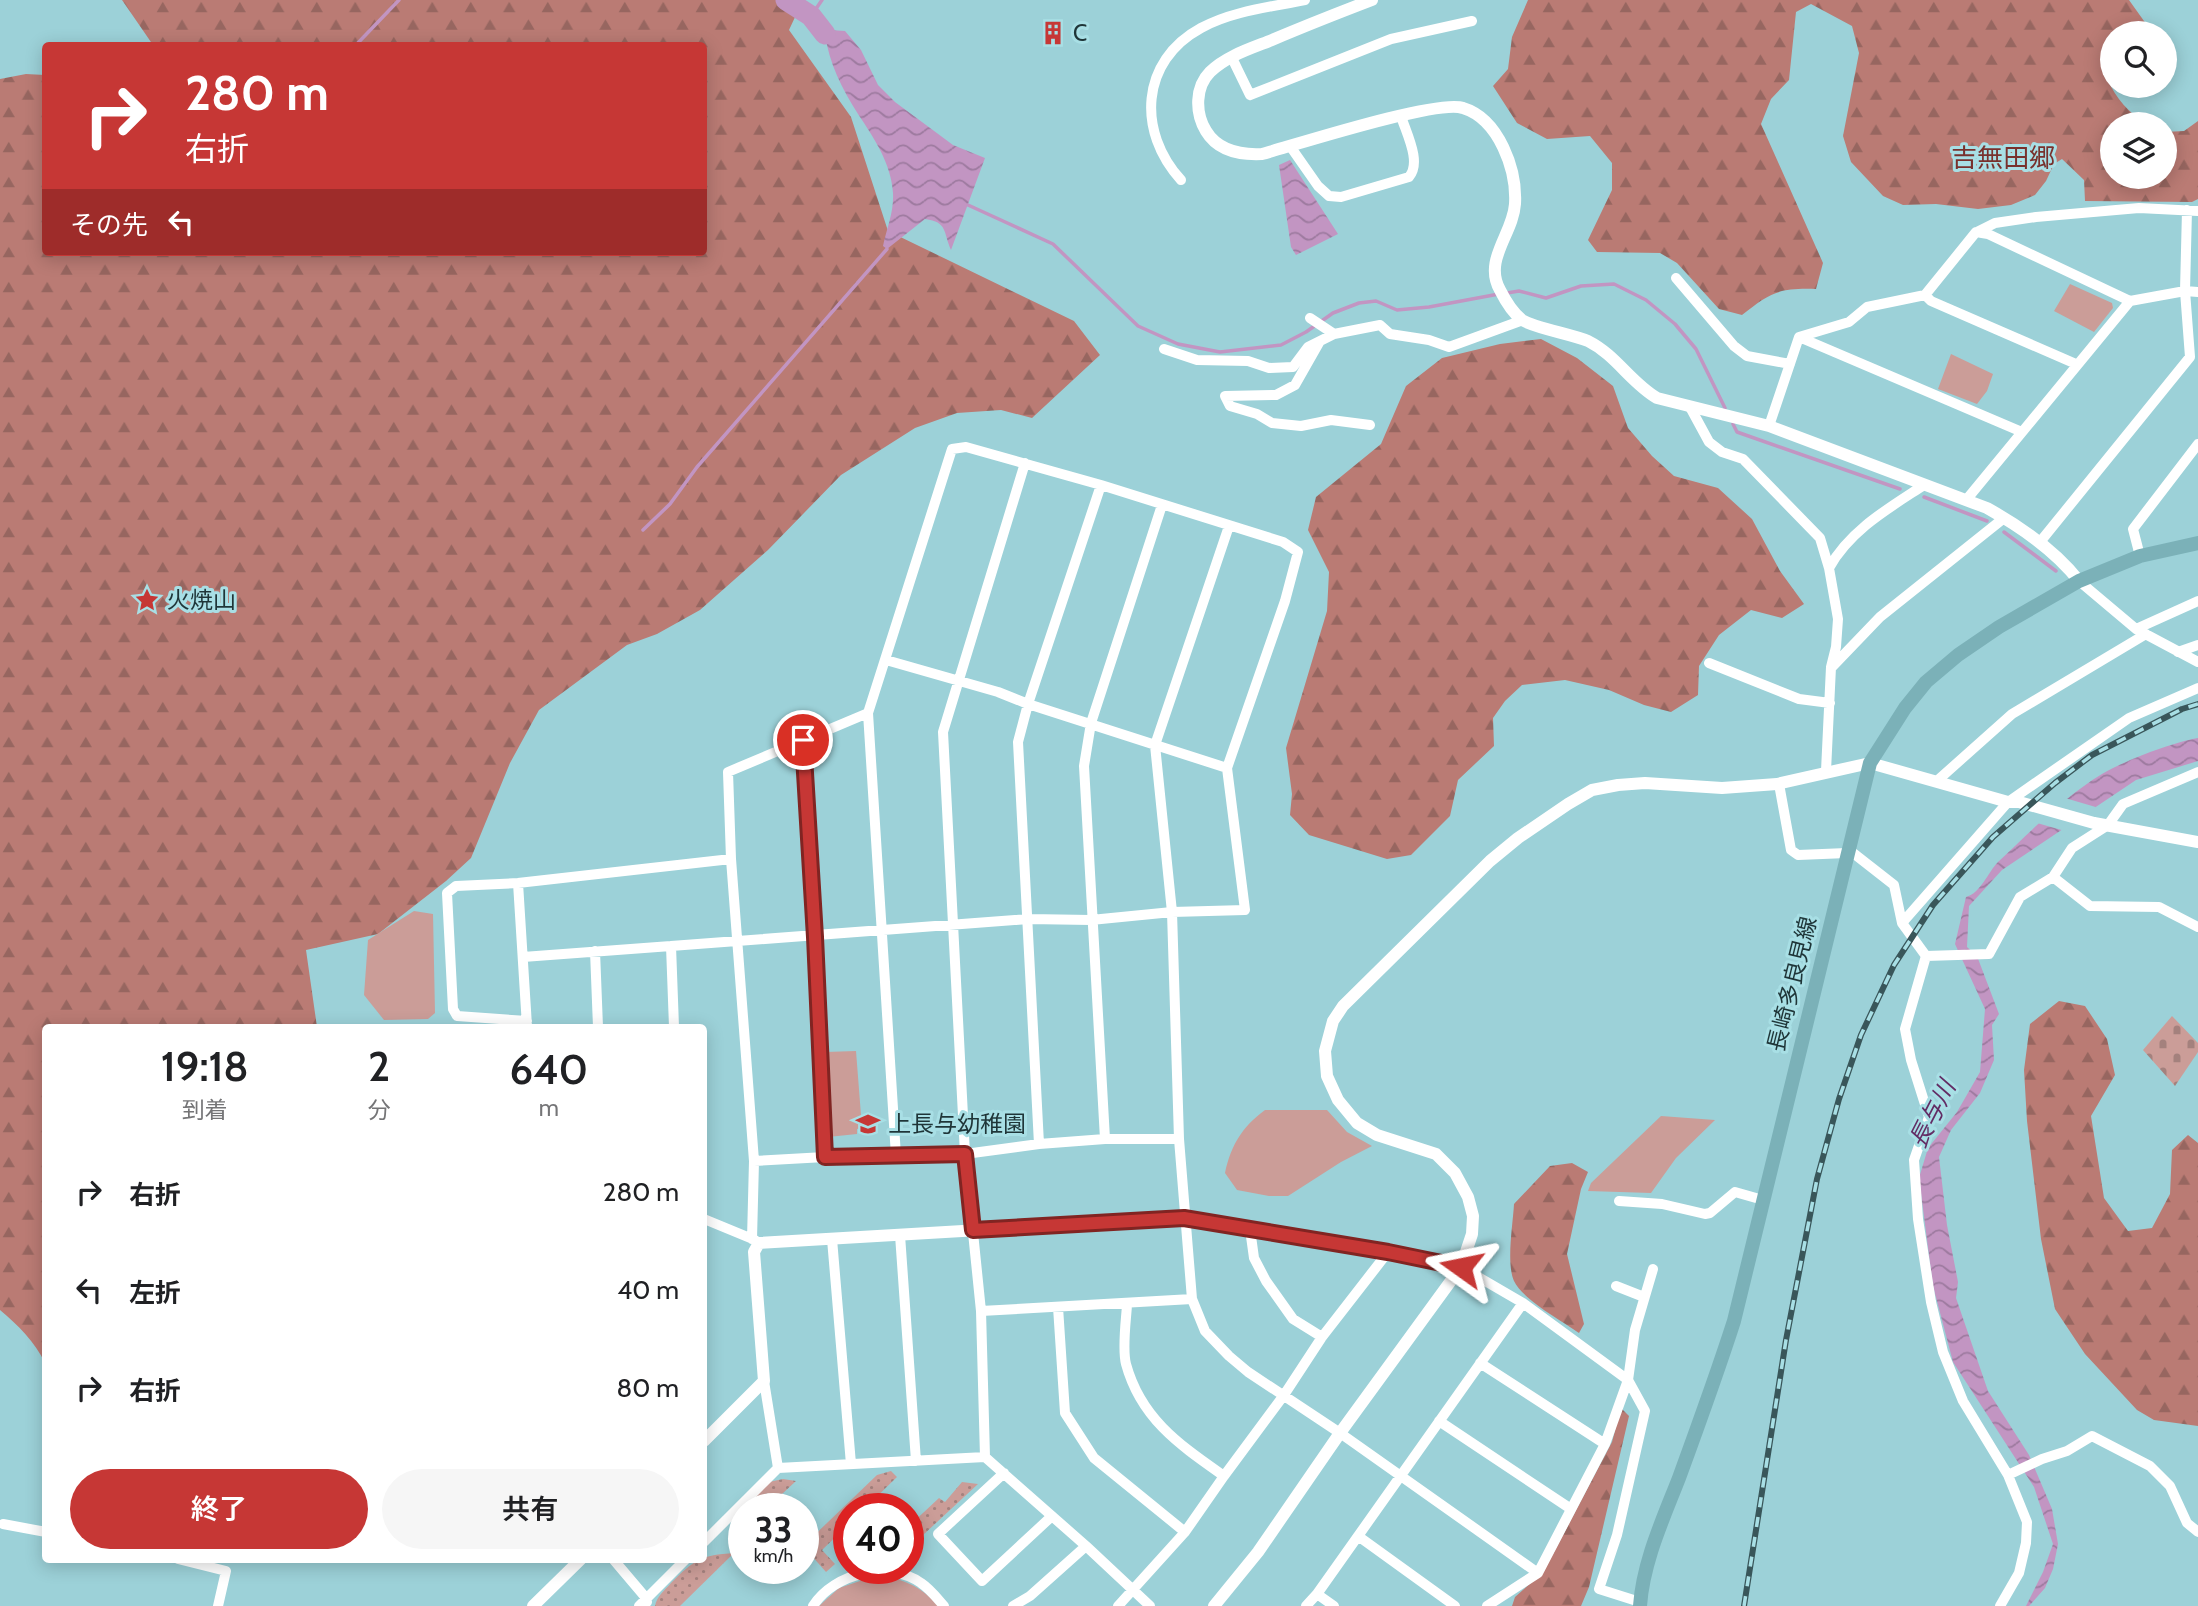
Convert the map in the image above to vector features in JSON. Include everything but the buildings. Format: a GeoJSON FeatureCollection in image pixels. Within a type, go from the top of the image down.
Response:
{"type":"FeatureCollection","features":[{"type":"Feature","properties":{"kind":"main road","name":"長崎多良見線"},"geometry":{"type":"LineString","coordinates":[[1640,1604],[1641,1591],[1660,1528],[1726,1346],[1870,763],[1905,708],[1926,682],[1999,626],[2079,581],[2140,555],[2198,543]]}},
{"type":"Feature","properties":{"kind":"street"},"geometry":{"type":"LineString","coordinates":[[1181,180],[1162,155],[1151,122],[1151,100],[1157,74],[1166,59],[1180,43],[1200,29],[1222,19],[1305,0]]}},
{"type":"Feature","properties":{"kind":"street"},"geometry":{"type":"LineString","coordinates":[[1372,0],[1243,51],[1211,70],[1202,83],[1198,101],[1200,121],[1209,136],[1226,149],[1244,155],[1262,154],[1401,116],[1461,107],[1485,119],[1500,143],[1514,177],[1515,206],[1511,223],[1496,255],[1495,276],[1506,300],[1523,320],[1588,341],[1609,354],[1643,390],[1657,398],[1769,426],[1967,499],[2004,518],[2064,561],[2079,581],[2141,632],[2198,663]]}},
{"type":"Feature","properties":{"kind":"street"},"geometry":{"type":"LineString","coordinates":[[1232,58],[1250,95],[1391,40],[1472,21]]}},
{"type":"Feature","properties":{"kind":"street"},"geometry":{"type":"LineString","coordinates":[[1290,146],[1318,186],[1329,196],[1340,197],[1409,177],[1415,170],[1401,116]]}},
{"type":"Feature","properties":{"kind":"street"},"geometry":{"type":"LineString","coordinates":[[1799,337],[1849,321],[1867,307],[1925,295],[1976,232],[1995,223],[2139,208],[2193,210],[2185,291],[2194,360],[2039,542]]}},
{"type":"Feature","properties":{"kind":"street"},"geometry":{"type":"LineString","coordinates":[[1976,232],[1988,234],[2130,301],[2185,291],[2198,292]]}},
{"type":"Feature","properties":{"kind":"street"},"geometry":{"type":"LineString","coordinates":[[1676,278],[1734,346],[1747,356],[1790,365]]}},
{"type":"Feature","properties":{"kind":"street"},"geometry":{"type":"LineString","coordinates":[[1925,295],[1931,301],[2076,364]]}},
{"type":"Feature","properties":{"kind":"street"},"geometry":{"type":"LineString","coordinates":[[1967,499],[2130,301]]}},
{"type":"Feature","properties":{"kind":"street"},"geometry":{"type":"LineString","coordinates":[[1311,318],[1330,331]]}},
{"type":"Feature","properties":{"kind":"street"},"geometry":{"type":"LineString","coordinates":[[1370,425],[1331,420],[1301,426],[1272,423],[1257,414],[1230,406],[1225,396],[1276,395],[1295,385],[1320,341],[1330,331],[1380,325],[1390,334],[1429,340],[1449,347],[1523,320]]}},
{"type":"Feature","properties":{"kind":"street"},"geometry":{"type":"LineString","coordinates":[[1769,426],[1799,337]]}},
{"type":"Feature","properties":{"kind":"street"},"geometry":{"type":"LineString","coordinates":[[1799,337],[2022,432]]}},
{"type":"Feature","properties":{"kind":"street"},"geometry":{"type":"LineString","coordinates":[[1164,349],[1197,360],[1248,361],[1269,368],[1281,368],[1293,367],[1308,347],[1320,341]]}},
{"type":"Feature","properties":{"kind":"street"},"geometry":{"type":"LineString","coordinates":[[1690,407],[1709,442],[1722,452],[1743,459],[1820,538],[1829,568],[1838,619],[1832,667],[1826,771]]}},
{"type":"Feature","properties":{"kind":"street"},"geometry":{"type":"LineString","coordinates":[[2140,555],[2133,529],[2198,444]]}},
{"type":"Feature","properties":{"kind":"street"},"geometry":{"type":"LineString","coordinates":[[523,957],[595,951],[815,937],[883,931],[953,927],[1028,919],[1091,920],[1172,912],[1245,910],[1227,768],[1298,552],[1283,542],[1025,463],[966,447],[952,449],[868,713],[883,931],[896,1156]]}},
{"type":"Feature","properties":{"kind":"street"},"geometry":{"type":"LineString","coordinates":[[985,1457],[981,1311],[965,1154],[943,732],[1025,463]]}},
{"type":"Feature","properties":{"kind":"street"},"geometry":{"type":"LineString","coordinates":[[1039,1144],[1018,742],[1027,704],[1101,485]]}},
{"type":"Feature","properties":{"kind":"street"},"geometry":{"type":"LineString","coordinates":[[1829,568],[1836,554],[1857,530],[1924,485]]}},
{"type":"Feature","properties":{"kind":"street"},"geometry":{"type":"LineString","coordinates":[[1105,1139],[1084,766],[1091,723],[1162,505]]}},
{"type":"Feature","properties":{"kind":"street"},"geometry":{"type":"LineString","coordinates":[[1832,667],[1880,617],[2004,518]]}},
{"type":"Feature","properties":{"kind":"street"},"geometry":{"type":"LineString","coordinates":[[1229,526],[1155,745],[1172,912],[1179,1139],[1192,1299],[1205,1331],[1228,1356],[1248,1372],[1340,1433],[1538,1573]]}},
{"type":"Feature","properties":{"kind":"street"},"geometry":{"type":"LineString","coordinates":[[1938,780],[2012,714],[2141,632],[2198,601]]}},
{"type":"Feature","properties":{"kind":"street"},"geometry":{"type":"LineString","coordinates":[[2178,652],[2198,645]]}},
{"type":"Feature","properties":{"kind":"street"},"geometry":{"type":"LineString","coordinates":[[886,660],[959,680],[1227,768]]}},
{"type":"Feature","properties":{"kind":"street"},"geometry":{"type":"LineString","coordinates":[[1709,663],[1799,699],[1830,703]]}},
{"type":"Feature","properties":{"kind":"street"},"geometry":{"type":"LineString","coordinates":[[1902,923],[2014,802],[2129,719],[2198,688]]}},
{"type":"Feature","properties":{"kind":"street"},"geometry":{"type":"LineString","coordinates":[[778,1468],[764,1381],[754,1252],[754,1161],[731,859],[728,772],[868,713]]}},
{"type":"Feature","properties":{"kind":"street"},"geometry":{"type":"LineString","coordinates":[[803,740],[825,1157]]}},
{"type":"Feature","properties":{"kind":"street"},"geometry":{"type":"LineString","coordinates":[[1214,1606],[1258,1552],[1340,1433],[1461,1267],[1472,1234],[1473,1216],[1455,1173],[1436,1154],[1377,1135],[1357,1123],[1338,1100],[1327,1076],[1325,1051],[1333,1021],[1343,1006],[1490,861],[1518,838],[1592,790],[1645,783],[1722,788],[1779,784],[1870,763],[2094,823],[2198,842]]}},
{"type":"Feature","properties":{"kind":"street"},"geometry":{"type":"LineString","coordinates":[[1926,956],[1989,954],[2020,897],[2053,877],[2072,848],[2108,825],[2123,804],[2198,772]]}},
{"type":"Feature","properties":{"kind":"street"},"geometry":{"type":"LineString","coordinates":[[1779,784],[1791,850],[1798,855],[1848,851],[1894,885],[1902,923],[1926,956]]}},
{"type":"Feature","properties":{"kind":"street"},"geometry":{"type":"LineString","coordinates":[[518,883],[527,1024],[457,1016],[453,1009],[447,893],[456,886],[518,883],[731,859]]}},
{"type":"Feature","properties":{"kind":"street"},"geometry":{"type":"LineString","coordinates":[[2053,877],[2090,906],[2159,907],[2198,927]]}},
{"type":"Feature","properties":{"kind":"street"},"geometry":{"type":"LineString","coordinates":[[671,946],[674,1024]]}},
{"type":"Feature","properties":{"kind":"street"},"geometry":{"type":"LineString","coordinates":[[595,951],[598,1024]]}},
{"type":"Feature","properties":{"kind":"street"},"geometry":{"type":"LineString","coordinates":[[1926,956],[1905,1029],[1911,1060],[1929,1117],[1913,1160],[1918,1219],[1931,1302],[1943,1352],[1963,1401],[2010,1474],[2027,1522],[2026,1543],[2019,1573],[2000,1606]]}},
{"type":"Feature","properties":{"kind":"street"},"geometry":{"type":"LineString","coordinates":[[754,1161],[965,1154],[1105,1139],[1179,1139]]}},
{"type":"Feature","properties":{"kind":"street"},"geometry":{"type":"LineString","coordinates":[[1619,1201],[1662,1204],[1704,1214],[1710,1213],[1735,1192],[1763,1200]]}},
{"type":"Feature","properties":{"kind":"street"},"geometry":{"type":"LineString","coordinates":[[707,1220],[755,1241],[1184,1218],[1461,1267],[1523,1303],[1628,1380],[1644,1411],[1617,1535],[1600,1588],[1640,1604]]}},
{"type":"Feature","properties":{"kind":"street"},"geometry":{"type":"LineString","coordinates":[[1250,1229],[1254,1258],[1266,1281],[1293,1319],[1322,1337]]}},
{"type":"Feature","properties":{"kind":"street"},"geometry":{"type":"LineString","coordinates":[[900,1235],[916,1461]]}},
{"type":"Feature","properties":{"kind":"street"},"geometry":{"type":"LineString","coordinates":[[832,1238],[850,1464]]}},
{"type":"Feature","properties":{"kind":"street"},"geometry":{"type":"LineString","coordinates":[[1118,1606],[1185,1532],[1284,1395],[1322,1337],[1388,1252]]}},
{"type":"Feature","properties":{"kind":"street"},"geometry":{"type":"LineString","coordinates":[[1487,1606],[1538,1573],[1605,1444],[1628,1380],[1635,1330],[1653,1269]]}},
{"type":"Feature","properties":{"kind":"street"},"geometry":{"type":"LineString","coordinates":[[1616,1286],[1644,1297]]}},
{"type":"Feature","properties":{"kind":"street"},"geometry":{"type":"LineString","coordinates":[[981,1311],[1127,1305],[1192,1299]]}},
{"type":"Feature","properties":{"kind":"street"},"geometry":{"type":"LineString","coordinates":[[1306,1606],[1523,1303]]}},
{"type":"Feature","properties":{"kind":"street"},"geometry":{"type":"LineString","coordinates":[[1127,1305],[1125,1363],[1147,1411],[1176,1442],[1224,1476]]}},
{"type":"Feature","properties":{"kind":"street"},"geometry":{"type":"LineString","coordinates":[[1058,1307],[1065,1413],[1094,1458],[1185,1532]]}},
{"type":"Feature","properties":{"kind":"street"},"geometry":{"type":"LineString","coordinates":[[1480,1363],[1605,1444]]}},
{"type":"Feature","properties":{"kind":"street"},"geometry":{"type":"LineString","coordinates":[[707,1438],[764,1381]]}},
{"type":"Feature","properties":{"kind":"street"},"geometry":{"type":"LineString","coordinates":[[1439,1421],[1572,1509]]}},
{"type":"Feature","properties":{"kind":"street"},"geometry":{"type":"LineString","coordinates":[[2010,1474],[2067,1451],[2092,1436],[2150,1466],[2170,1486],[2187,1523],[2198,1532]]}},
{"type":"Feature","properties":{"kind":"street"},"geometry":{"type":"LineString","coordinates":[[707,1539],[778,1468],[985,1457],[1150,1606]]}},
{"type":"Feature","properties":{"kind":"street"},"geometry":{"type":"LineString","coordinates":[[1004,1473],[938,1534],[982,1581],[1052,1516]]}},
{"type":"Feature","properties":{"kind":"street"},"geometry":{"type":"LineString","coordinates":[[3,1524],[42,1531]]}},
{"type":"Feature","properties":{"kind":"street"},"geometry":{"type":"LineString","coordinates":[[1358,1536],[1455,1606]]}},
{"type":"Feature","properties":{"kind":"street"},"geometry":{"type":"LineString","coordinates":[[1013,1606],[1030,1596],[1086,1546]]}},
{"type":"Feature","properties":{"kind":"street"},"geometry":{"type":"LineString","coordinates":[[194,1563],[226,1571],[218,1606]]}},
{"type":"Feature","properties":{"kind":"street"},"geometry":{"type":"LineString","coordinates":[[533,1606],[577,1563]]}},
{"type":"Feature","properties":{"kind":"street"},"geometry":{"type":"LineString","coordinates":[[616,1563],[644,1603],[682,1563]]}},
{"type":"Feature","properties":{"kind":"street"},"geometry":{"type":"LineString","coordinates":[[813,1606],[836,1585],[875,1571],[894,1572],[919,1581],[944,1606]]}},
{"type":"Feature","properties":{"kind":"street"},"geometry":{"type":"LineString","coordinates":[[1317,1594],[1334,1606]]}},
{"type":"Feature","properties":{"kind":"green space"},"geometry":{"type":"Polygon","coordinates":[[[122,0],[803,0],[789,30],[851,117],[888,231],[1074,321],[1100,355],[1032,418],[1001,410],[957,413],[915,428],[841,475],[768,550],[700,610],[657,634],[627,645],[539,710],[510,763],[471,858],[378,934],[306,950],[317,1024],[42,1024],[42,1358],[26,1334],[0,1310],[0,79],[26,74],[42,75],[42,256],[707,256],[707,42],[151,42],[122,0]]]}},
{"type":"Feature","properties":{"kind":"green space"},"geometry":{"type":"Polygon","coordinates":[[[1528,0],[2129,0],[2144,21],[2100,21],[2100,98],[2119,98],[2131,112],[2100,112],[2100,189],[2177,189],[2177,131],[2184,131],[2198,121],[2198,199],[2192,202],[2085,201],[2084,180],[2062,159],[2054,164],[2035,195],[2011,205],[1978,209],[1936,204],[1903,205],[1883,196],[1851,162],[1843,136],[1859,53],[1852,26],[1811,4],[1796,12],[1789,80],[1771,99],[1761,124],[1823,263],[1816,289],[1793,289],[1776,293],[1742,315],[1719,309],[1677,263],[1660,253],[1597,252],[1588,240],[1612,190],[1612,163],[1590,136],[1547,139],[1517,123],[1493,86],[1508,69],[1512,37],[1528,0]]]}},
{"type":"Feature","properties":{"kind":"green space"},"geometry":{"type":"Polygon","coordinates":[[[2070,284],[2112,303],[2113,308],[2094,332],[2054,311],[2070,284]]]}},
{"type":"Feature","properties":{"kind":"green space"},"geometry":{"type":"Polygon","coordinates":[[[1541,339],[1577,358],[1613,386],[1628,428],[1674,476],[1718,488],[1752,519],[1780,571],[1804,604],[1782,618],[1751,610],[1719,635],[1699,666],[1698,695],[1671,712],[1644,705],[1609,690],[1565,680],[1522,685],[1505,701],[1493,718],[1494,746],[1458,780],[1450,816],[1411,855],[1387,859],[1309,835],[1290,815],[1292,794],[1286,748],[1327,611],[1329,572],[1308,530],[1316,497],[1381,444],[1406,386],[1442,358],[1500,344],[1541,339]]]}},
{"type":"Feature","properties":{"kind":"green space"},"geometry":{"type":"Polygon","coordinates":[[[1951,354],[1993,374],[1987,391],[1977,404],[1938,389],[1951,354]]]}},
{"type":"Feature","properties":{"kind":"green space"},"geometry":{"type":"Polygon","coordinates":[[[414,911],[433,914],[435,1013],[428,1019],[384,1020],[364,995],[368,940],[414,911]]]}},
{"type":"Feature","properties":{"kind":"green space"},"geometry":{"type":"Polygon","coordinates":[[[2059,1001],[2085,1006],[2107,1039],[2115,1075],[2091,1116],[2104,1198],[2128,1231],[2152,1228],[2170,1194],[2172,1150],[2188,1135],[2198,1143],[2198,1426],[2154,1420],[2137,1410],[2085,1354],[2055,1309],[2041,1239],[2027,1121],[2024,1070],[2030,1024],[2059,1001]]]}},
{"type":"Feature","properties":{"kind":"green space"},"geometry":{"type":"Polygon","coordinates":[[[2172,1016],[2198,1043],[2198,1052],[2175,1086],[2143,1050],[2172,1016]]]}},
{"type":"Feature","properties":{"kind":"green space"},"geometry":{"type":"Polygon","coordinates":[[[856,1051],[862,1128],[857,1129],[857,1134],[828,1137],[825,1052],[856,1051]]]}},
{"type":"Feature","properties":{"kind":"green space"},"geometry":{"type":"Polygon","coordinates":[[[1265,1110],[1327,1110],[1347,1132],[1372,1146],[1341,1162],[1288,1196],[1269,1196],[1237,1190],[1225,1173],[1231,1154],[1244,1130],[1265,1110]]]}},
{"type":"Feature","properties":{"kind":"green space"},"geometry":{"type":"Polygon","coordinates":[[[1661,1116],[1715,1120],[1676,1158],[1651,1193],[1588,1191],[1591,1183],[1661,1116]]]}},
{"type":"Feature","properties":{"kind":"green space"},"geometry":{"type":"Polygon","coordinates":[[[1572,1163],[1588,1172],[1581,1189],[1567,1254],[1584,1324],[1579,1333],[1518,1288],[1510,1264],[1514,1204],[1550,1166],[1572,1163]]]}},
{"type":"Feature","properties":{"kind":"green space"},"geometry":{"type":"Polygon","coordinates":[[[1621,1408],[1629,1416],[1589,1587],[1581,1606],[1512,1606],[1515,1597],[1544,1571],[1612,1442],[1621,1408]]]}},
{"type":"Feature","properties":{"kind":"green space"},"geometry":{"type":"Polygon","coordinates":[[[891,1471],[897,1477],[880,1493],[858,1493],[877,1475],[891,1471]]]}},
{"type":"Feature","properties":{"kind":"green space"},"geometry":{"type":"Polygon","coordinates":[[[783,1479],[796,1481],[783,1493],[758,1493],[769,1482],[783,1479]]]}},
{"type":"Feature","properties":{"kind":"green space"},"geometry":{"type":"Polygon","coordinates":[[[962,1482],[978,1484],[924,1534],[924,1512],[939,1498],[945,1502],[962,1482]]]}},
{"type":"Feature","properties":{"kind":"green space"},"geometry":{"type":"Polygon","coordinates":[[[833,1517],[833,1539],[822,1550],[833,1562],[833,1566],[826,1572],[819,1564],[819,1531],[833,1517]]]}},
{"type":"Feature","properties":{"kind":"green space"},"geometry":{"type":"Polygon","coordinates":[[[728,1554],[728,1559],[680,1606],[655,1606],[663,1591],[679,1575],[694,1563],[707,1563],[707,1557],[728,1554]]]}},
{"type":"Feature","properties":{"kind":"green space"},"geometry":{"type":"Polygon","coordinates":[[[851,1584],[910,1584],[925,1593],[938,1606],[819,1606],[839,1588],[851,1584]]]}},
{"type":"Feature","properties":{"kind":"water"},"geometry":{"type":"Polygon","coordinates":[[[830,30],[845,31],[861,50],[878,85],[895,102],[953,145],[985,158],[951,250],[941,225],[925,219],[887,249],[883,246],[892,207],[892,182],[881,151],[837,76],[825,34],[830,30]]]}},
{"type":"Feature","properties":{"kind":"water"},"geometry":{"type":"Polygon","coordinates":[[[1290,160],[1338,234],[1296,255],[1291,247],[1279,165],[1290,160]]]}},
{"type":"Feature","properties":{"kind":"water"},"geometry":{"type":"Polygon","coordinates":[[[2198,738],[2198,761],[2136,780],[2002,870],[1969,906],[1967,947],[1977,956],[1999,1014],[1992,1025],[1994,1060],[1980,1093],[1951,1130],[1939,1157],[1947,1225],[1958,1282],[1956,1298],[1988,1391],[2029,1455],[2052,1509],[2058,1544],[2053,1569],[2045,1588],[2026,1606],[2053,1544],[2034,1487],[1953,1362],[1933,1286],[1919,1178],[1928,1148],[1957,1112],[1980,1072],[1985,1009],[1955,944],[1966,897],[1976,891],[1998,862],[2061,804],[2112,769],[2162,748],[2198,738]]]}},
{"type":"Feature","properties":{"kind":"pier"},"geometry":{"type":"Polygon","coordinates":[[[2065,798],[2099,808],[2065,831],[2037,823],[2065,798]]]}},
{"type":"Feature","properties":{"kind":"waterway"},"geometry":{"type":"LineString","coordinates":[[359,42],[399,0]]}},
{"type":"Feature","properties":{"kind":"waterway"},"geometry":{"type":"LineString","coordinates":[[786,0],[811,16],[825,34]]}},
{"type":"Feature","properties":{"kind":"waterway"},"geometry":{"type":"LineString","coordinates":[[811,16],[822,0]]}},
{"type":"Feature","properties":{"kind":"waterway"},"geometry":{"type":"LineString","coordinates":[[968,205],[1053,244],[1138,326],[1178,344],[1220,352],[1281,345],[1333,313],[1359,303],[1376,301],[1397,310],[1499,294]]}},
{"type":"Feature","properties":{"kind":"waterway"},"geometry":{"type":"LineString","coordinates":[[643,530],[670,504],[697,467],[887,249]]}},
{"type":"Feature","properties":{"kind":"waterway"},"geometry":{"type":"LineString","coordinates":[[1507,293],[1519,291],[1546,298],[1581,286],[1614,284],[1646,300],[1675,324],[1696,349],[1725,408]]}},
{"type":"Feature","properties":{"kind":"waterway"},"geometry":{"type":"LineString","coordinates":[[1733,424],[1737,432],[1900,489]]}},
{"type":"Feature","properties":{"kind":"waterway"},"geometry":{"type":"LineString","coordinates":[[1924,497],[1987,521]]}},
{"type":"Feature","properties":{"kind":"waterway"},"geometry":{"type":"LineString","coordinates":[[2004,532],[2056,571]]}},
{"type":"Feature","properties":{"kind":"railway"},"geometry":{"type":"LineString","coordinates":[[1744,1606],[1786,1340],[1817,1179],[1839,1099],[1861,1035],[1894,965],[1933,905],[1993,837],[2055,783],[2092,755],[2182,709],[2198,704]]}},
{"type":"Feature","properties":{"kind":"place","name":"C"},"geometry":{"type":"Point","coordinates":[1053,33]}},
{"type":"Feature","properties":{"kind":"place","name":"火焼山"},"geometry":{"type":"Point","coordinates":[147,600]}},
{"type":"Feature","properties":{"kind":"place","name":"上長与幼稚園"},"geometry":{"type":"Point","coordinates":[868,1124]}},
{"type":"Feature","properties":{"kind":"district","name":"吉無田郷"},"geometry":{"type":"Point","coordinates":[2003,158]}},
{"type":"Feature","properties":{"kind":"route"},"geometry":{"type":"LineString","coordinates":[[803,740],[825,1157],[965,1154],[973,1230],[1184,1218],[1461,1267]]}},
{"type":"Feature","properties":{"kind":"water label","name":"長与川"},"geometry":{"type":"Point","coordinates":[1932,1114]}}]}
